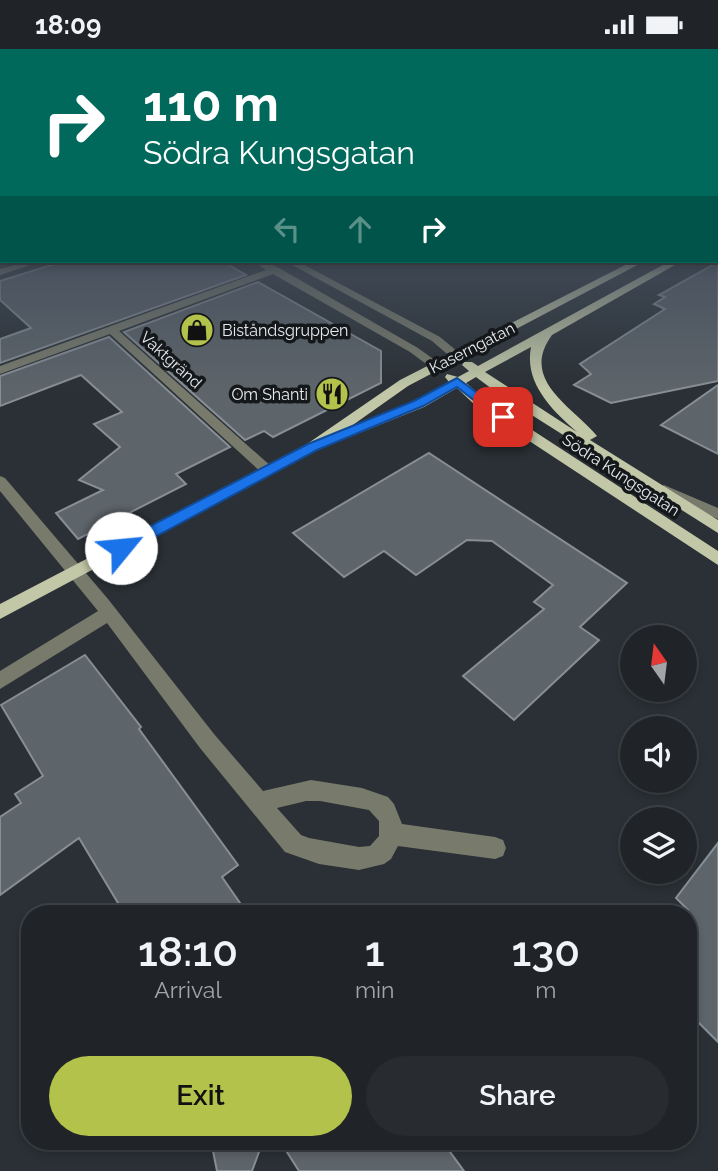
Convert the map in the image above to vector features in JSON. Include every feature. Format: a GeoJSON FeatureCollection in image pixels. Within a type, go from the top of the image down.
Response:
{"type":"FeatureCollection","features":[{"type":"Feature","properties":{"kind":"main road","name":"Kaserngatan"},"geometry":{"type":"LineString","coordinates":[[0,612],[312,447],[404,383],[595,284]]}},
{"type":"Feature","properties":{"kind":"main road","name":"Kaserngatan"},"geometry":{"type":"LineString","coordinates":[[312,447],[419,404],[634,284]]}},
{"type":"Feature","properties":{"kind":"main road"},"geometry":{"type":"LineString","coordinates":[[555,327],[541,339],[536,348],[534,362],[537,377],[547,393],[587,434],[650,484]]}},
{"type":"Feature","properties":{"kind":"main road","name":"Södra Kungsgatan"},"geometry":{"type":"LineString","coordinates":[[457,356],[476,372],[718,527]]}},
{"type":"Feature","properties":{"kind":"main road","name":"Södra Kungsgatan"},"geometry":{"type":"LineString","coordinates":[[437,366],[481,403],[718,559]]}},
{"type":"Feature","properties":{"kind":"street"},"geometry":{"type":"LineString","coordinates":[[0,370],[237,284]]}},
{"type":"Feature","properties":{"kind":"street","name":"Södra Kungsgatan"},"geometry":{"type":"LineString","coordinates":[[300,284],[437,366]]}},
{"type":"Feature","properties":{"kind":"street","name":"Södra Kungsgatan"},"geometry":{"type":"LineString","coordinates":[[334,284],[436,339],[457,356]]}},
{"type":"Feature","properties":{"kind":"street","name":"Vaktgränd"},"geometry":{"type":"LineString","coordinates":[[113,331],[268,471]]}},
{"type":"Feature","properties":{"kind":"street"},"geometry":{"type":"LineString","coordinates":[[0,481],[109,613],[207,741],[293,844],[304,849],[369,858],[380,853],[392,834],[387,812],[379,804],[368,800],[307,791],[259,803]]}},
{"type":"Feature","properties":{"kind":"street","name":"Södra Kungsgatan"},"geometry":{"type":"LineString","coordinates":[[650,484],[718,514]]}},
{"type":"Feature","properties":{"kind":"street"},"geometry":{"type":"LineString","coordinates":[[0,681],[109,613]]}},
{"type":"Feature","properties":{"kind":"street"},"geometry":{"type":"LineString","coordinates":[[392,834],[495,848]]}},
{"type":"Feature","properties":{"kind":"building"},"geometry":{"type":"Polygon","coordinates":[[[0,284],[220,284],[0,363],[0,339],[31,328],[0,300],[0,284]]]}},
{"type":"Feature","properties":{"kind":"building"},"geometry":{"type":"Polygon","coordinates":[[[252,284],[262,284],[381,351],[381,383],[273,437],[264,431],[245,440],[124,332],[252,284]]]}},
{"type":"Feature","properties":{"kind":"building"},"geometry":{"type":"Polygon","coordinates":[[[678,284],[718,284],[718,381],[611,403],[574,385],[591,374],[580,364],[665,309],[654,304],[665,297],[659,295],[678,284]]]}},
{"type":"Feature","properties":{"kind":"building"},"geometry":{"type":"Polygon","coordinates":[[[109,337],[230,447],[176,474],[186,484],[78,539],[56,513],[103,490],[79,480],[120,447],[94,424],[122,412],[81,375],[0,406],[0,376],[109,337]]]}},
{"type":"Feature","properties":{"kind":"building"},"geometry":{"type":"Polygon","coordinates":[[[718,385],[718,454],[661,425],[718,385]]]}},
{"type":"Feature","properties":{"kind":"building"},"geometry":{"type":"Polygon","coordinates":[[[429,453],[627,583],[580,627],[599,640],[514,720],[463,676],[544,609],[534,602],[553,585],[492,541],[467,540],[416,575],[384,551],[344,577],[293,533],[429,453]]]}},
{"type":"Feature","properties":{"kind":"building"},"geometry":{"type":"Polygon","coordinates":[[[85,655],[141,727],[139,729],[238,865],[222,877],[241,905],[119,905],[79,838],[0,895],[0,817],[21,803],[15,794],[43,776],[1,705],[85,655]]]}},
{"type":"Feature","properties":{"kind":"building"},"geometry":{"type":"Polygon","coordinates":[[[718,843],[718,1042],[697,1021],[697,905],[683,905],[676,898],[687,884],[697,884],[697,870],[718,843]]]}},
{"type":"Feature","properties":{"kind":"building"},"geometry":{"type":"Polygon","coordinates":[[[213,1150],[260,1150],[252,1171],[217,1171],[213,1150]]]}},
{"type":"Feature","properties":{"kind":"building"},"geometry":{"type":"Polygon","coordinates":[[[286,1150],[449,1150],[464,1171],[299,1171],[286,1150]]]}},
{"type":"Feature","properties":{"kind":"place","name":"Biståndsgruppen"},"geometry":{"type":"Point","coordinates":[197,330]}},
{"type":"Feature","properties":{"kind":"place","name":"Om Shanti"},"geometry":{"type":"Point","coordinates":[332,394]}},
{"type":"Feature","properties":{"kind":"route"},"geometry":{"type":"LineString","coordinates":[[121,548],[312,447],[419,404],[457,382],[481,403],[503,417]]}}]}
